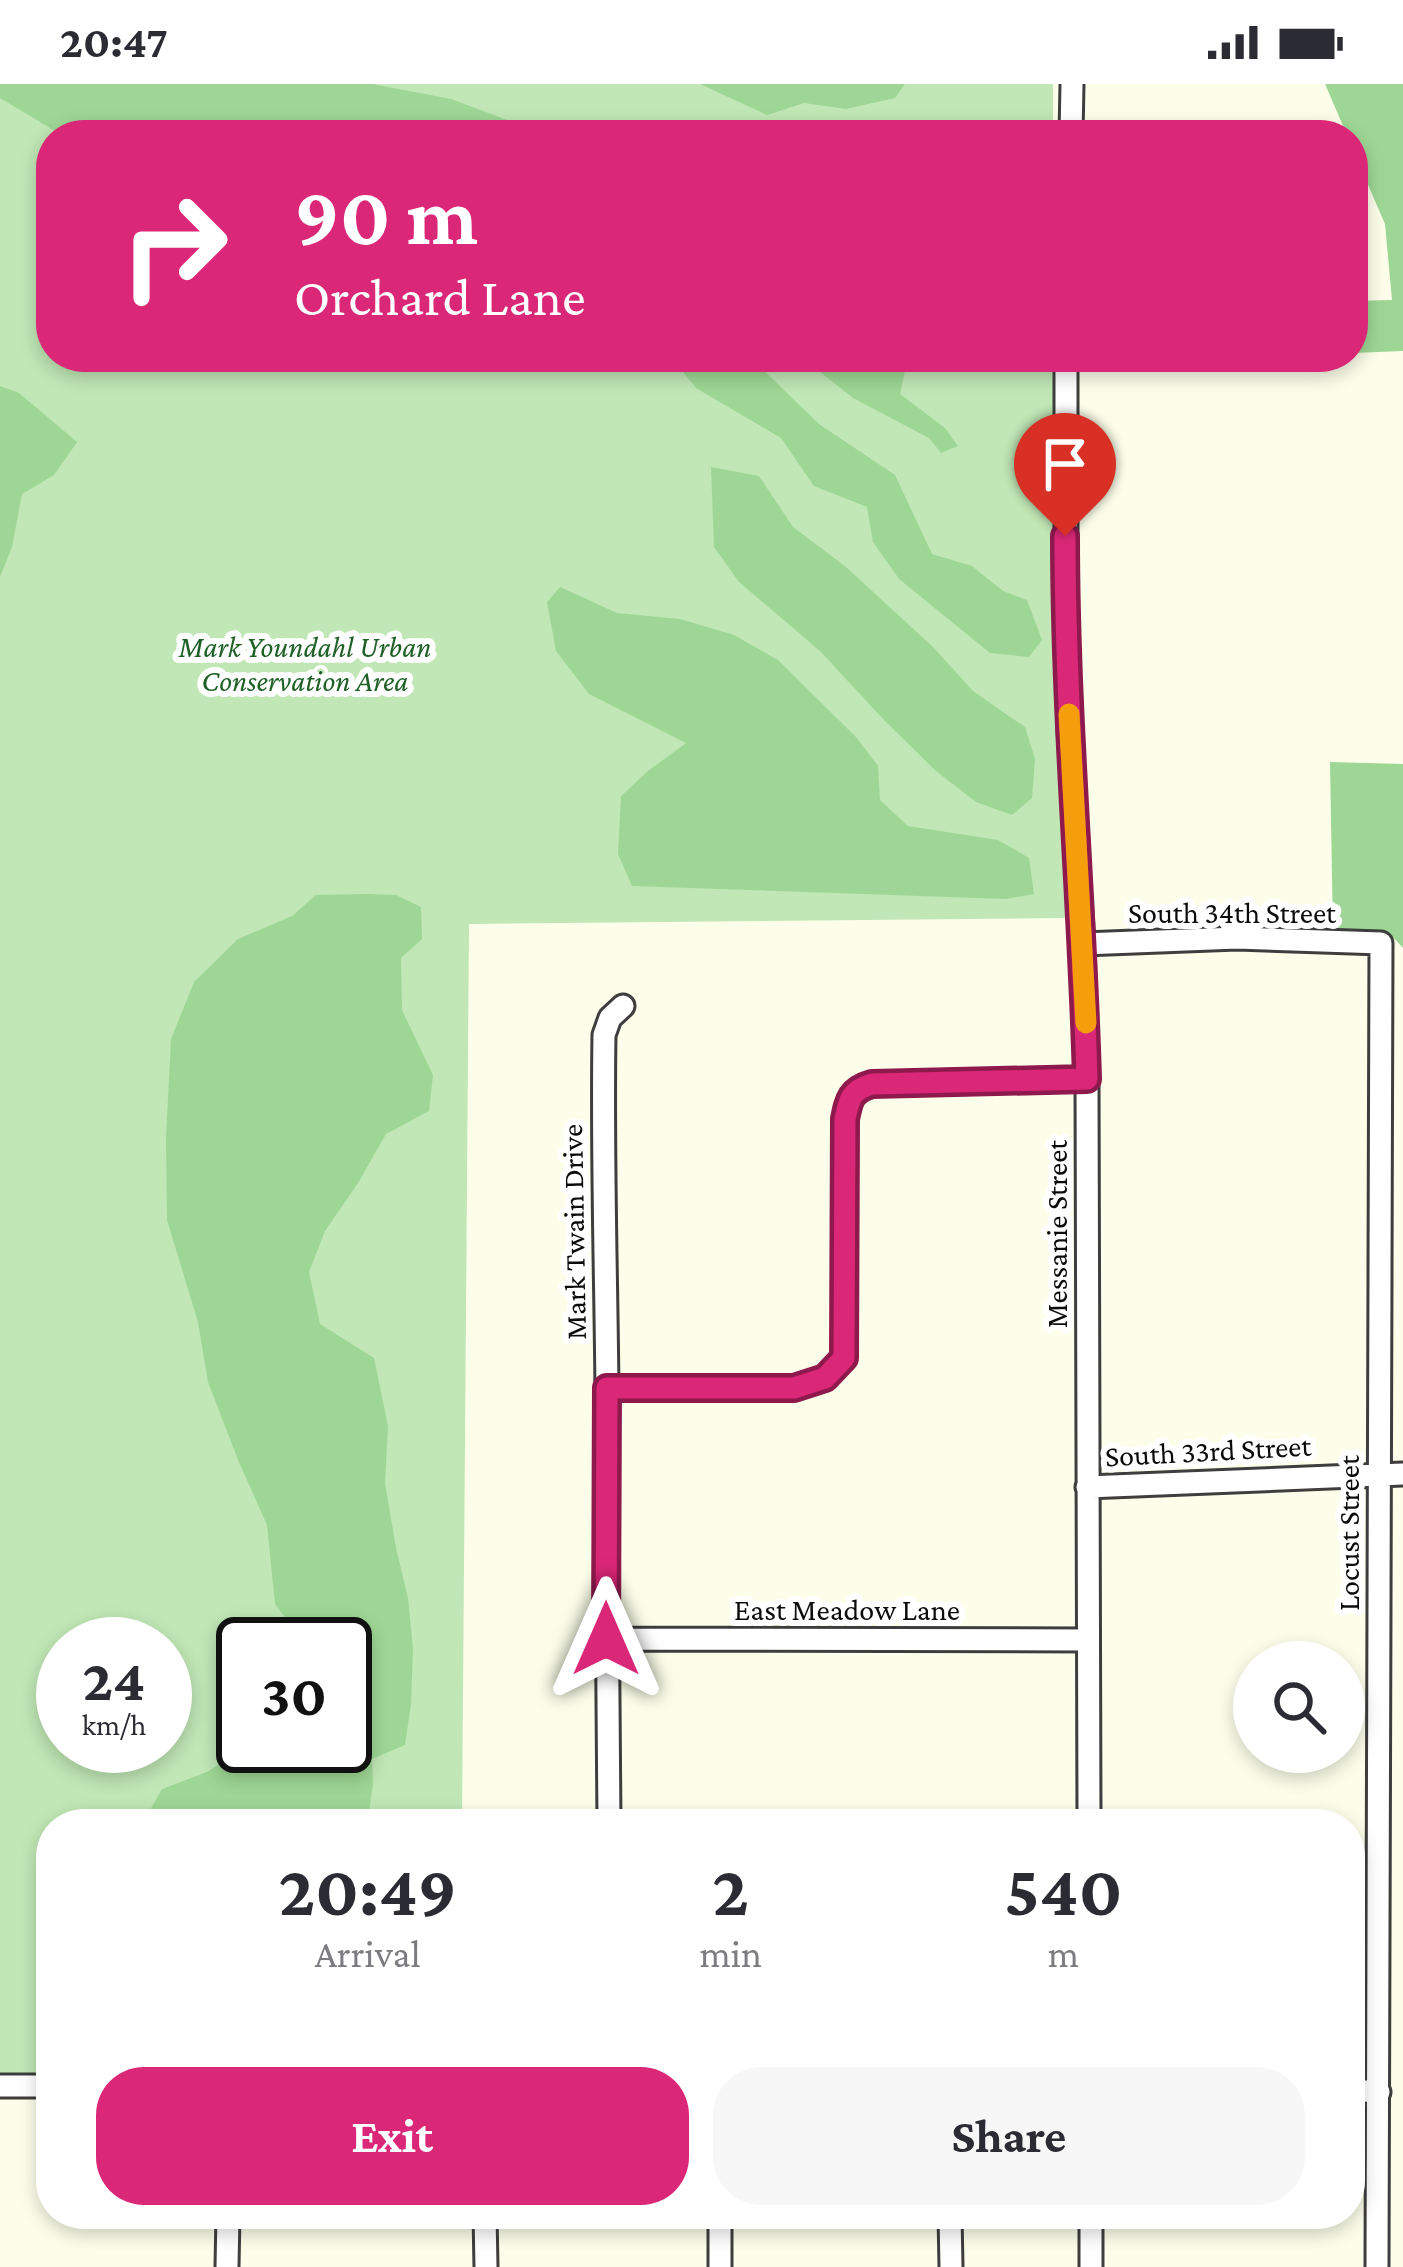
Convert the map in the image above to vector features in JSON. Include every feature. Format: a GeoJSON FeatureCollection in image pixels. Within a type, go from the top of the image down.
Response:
{"type":"FeatureCollection","features":[{"type":"Feature","properties":{"kind":"street"},"geometry":{"type":"LineString","coordinates":[[1071,120],[1072,84]]}},
{"type":"Feature","properties":{"kind":"street","name":"Messanie Street"},"geometry":{"type":"LineString","coordinates":[[1066,372],[1066,646],[1087,1079],[1089,1809]]}},
{"type":"Feature","properties":{"kind":"street","name":"South 34th Street"},"geometry":{"type":"LineString","coordinates":[[1083,944],[1237,938],[1381,943]]}},
{"type":"Feature","properties":{"kind":"street","name":"Locust Street"},"geometry":{"type":"LineString","coordinates":[[1377,2267],[1381,943]]}},
{"type":"Feature","properties":{"kind":"street","name":"Mark Twain Drive"},"geometry":{"type":"LineString","coordinates":[[609,1809],[602,1150],[604,1035],[610,1018],[622,1006]]}},
{"type":"Feature","properties":{"kind":"street"},"geometry":{"type":"LineString","coordinates":[[607,1388],[794,1388],[825,1378],[844,1358],[845,1119],[856,1088],[1087,1079]]}},
{"type":"Feature","properties":{"kind":"street","name":"South 33rd Street"},"geometry":{"type":"LineString","coordinates":[[1087,1487],[1403,1474]]}},
{"type":"Feature","properties":{"kind":"street","name":"East Meadow Lane"},"geometry":{"type":"LineString","coordinates":[[606,1639],[1088,1640]]}},
{"type":"Feature","properties":{"kind":"street"},"geometry":{"type":"LineString","coordinates":[[0,2086],[36,2086]]}},
{"type":"Feature","properties":{"kind":"street"},"geometry":{"type":"LineString","coordinates":[[1365,2091],[1378,2092]]}},
{"type":"Feature","properties":{"kind":"street"},"geometry":{"type":"LineString","coordinates":[[227,2267],[228,2229]]}},
{"type":"Feature","properties":{"kind":"street"},"geometry":{"type":"LineString","coordinates":[[485,2229],[485,2267]]}},
{"type":"Feature","properties":{"kind":"street"},"geometry":{"type":"LineString","coordinates":[[720,2229],[720,2267]]}},
{"type":"Feature","properties":{"kind":"street"},"geometry":{"type":"LineString","coordinates":[[950,2229],[951,2267]]}},
{"type":"Feature","properties":{"kind":"street"},"geometry":{"type":"LineString","coordinates":[[1091,2229],[1091,2267]]}},
{"type":"Feature","properties":{"kind":"green space","name":"Mark Youndahl Urban Conservation Area"},"geometry":{"type":"Polygon","coordinates":[[[0,84],[1053,84],[1053,120],[36,120],[36,372],[1054,372],[1056,730],[1069,918],[469,924],[462,1809],[36,1809],[36,2076],[0,2076],[0,84]]]}},
{"type":"Feature","properties":{"kind":"green space"},"geometry":{"type":"Polygon","coordinates":[[[0,84],[372,84],[451,99],[508,120],[37,120],[0,98],[0,84]]]}},
{"type":"Feature","properties":{"kind":"green space"},"geometry":{"type":"Polygon","coordinates":[[[700,84],[905,84],[895,98],[846,109],[804,103],[767,115],[700,84]]]}},
{"type":"Feature","properties":{"kind":"green space"},"geometry":{"type":"Polygon","coordinates":[[[1325,84],[1403,84],[1403,351],[1368,352],[1368,301],[1392,300],[1385,224],[1368,185],[1368,120],[1341,120],[1325,84]]]}},
{"type":"Feature","properties":{"kind":"green space"},"geometry":{"type":"Polygon","coordinates":[[[683,372],[765,372],[819,424],[895,475],[932,554],[972,566],[1003,591],[1027,600],[1042,640],[1029,657],[990,653],[899,579],[873,542],[867,507],[814,486],[781,438],[696,388],[683,372]]]}},
{"type":"Feature","properties":{"kind":"green space"},"geometry":{"type":"Polygon","coordinates":[[[820,372],[905,372],[900,394],[945,428],[958,446],[941,453],[929,438],[853,398],[820,372]]]}},
{"type":"Feature","properties":{"kind":"green space"},"geometry":{"type":"Polygon","coordinates":[[[0,386],[19,393],[77,442],[54,475],[22,494],[12,547],[0,577],[0,386]]]}},
{"type":"Feature","properties":{"kind":"green space"},"geometry":{"type":"Polygon","coordinates":[[[711,467],[759,476],[793,527],[846,567],[973,691],[1025,727],[1035,759],[1032,798],[1012,815],[976,802],[936,771],[820,651],[739,582],[714,547],[711,467]]]}},
{"type":"Feature","properties":{"kind":"green space"},"geometry":{"type":"Polygon","coordinates":[[[560,587],[617,613],[680,619],[734,635],[778,660],[856,737],[878,766],[880,800],[908,826],[998,840],[1029,858],[1034,894],[1006,899],[632,886],[618,854],[621,796],[686,743],[589,694],[556,651],[547,602],[560,587]]]}},
{"type":"Feature","properties":{"kind":"green space"},"geometry":{"type":"Polygon","coordinates":[[[1330,762],[1403,764],[1403,948],[1392,936],[1333,935],[1330,762]]]}},
{"type":"Feature","properties":{"kind":"green space"},"geometry":{"type":"Polygon","coordinates":[[[316,895],[396,895],[421,907],[422,939],[401,958],[402,1010],[433,1075],[429,1111],[386,1134],[325,1231],[309,1272],[320,1324],[374,1358],[388,1426],[385,1483],[408,1598],[411,1704],[405,1745],[372,1759],[372,1617],[285,1617],[275,1604],[267,1525],[208,1382],[198,1322],[167,1220],[171,1039],[194,982],[238,939],[292,916],[316,895]]]}},
{"type":"Feature","properties":{"kind":"green space"},"geometry":{"type":"Polygon","coordinates":[[[372,1759],[373,1784],[369,1809],[151,1809],[162,1789],[216,1766],[216,1773],[372,1773],[372,1759]]]}},
{"type":"Feature","properties":{"kind":"slow traffic"},"geometry":{"type":"LineString","coordinates":[[1069,714],[1086,1023]]}},
{"type":"Feature","properties":{"kind":"route"},"geometry":{"type":"LineString","coordinates":[[606,1639],[607,1388],[794,1388],[825,1378],[844,1358],[845,1119],[856,1088],[1087,1079],[1069,730],[1065,536]]}}]}
